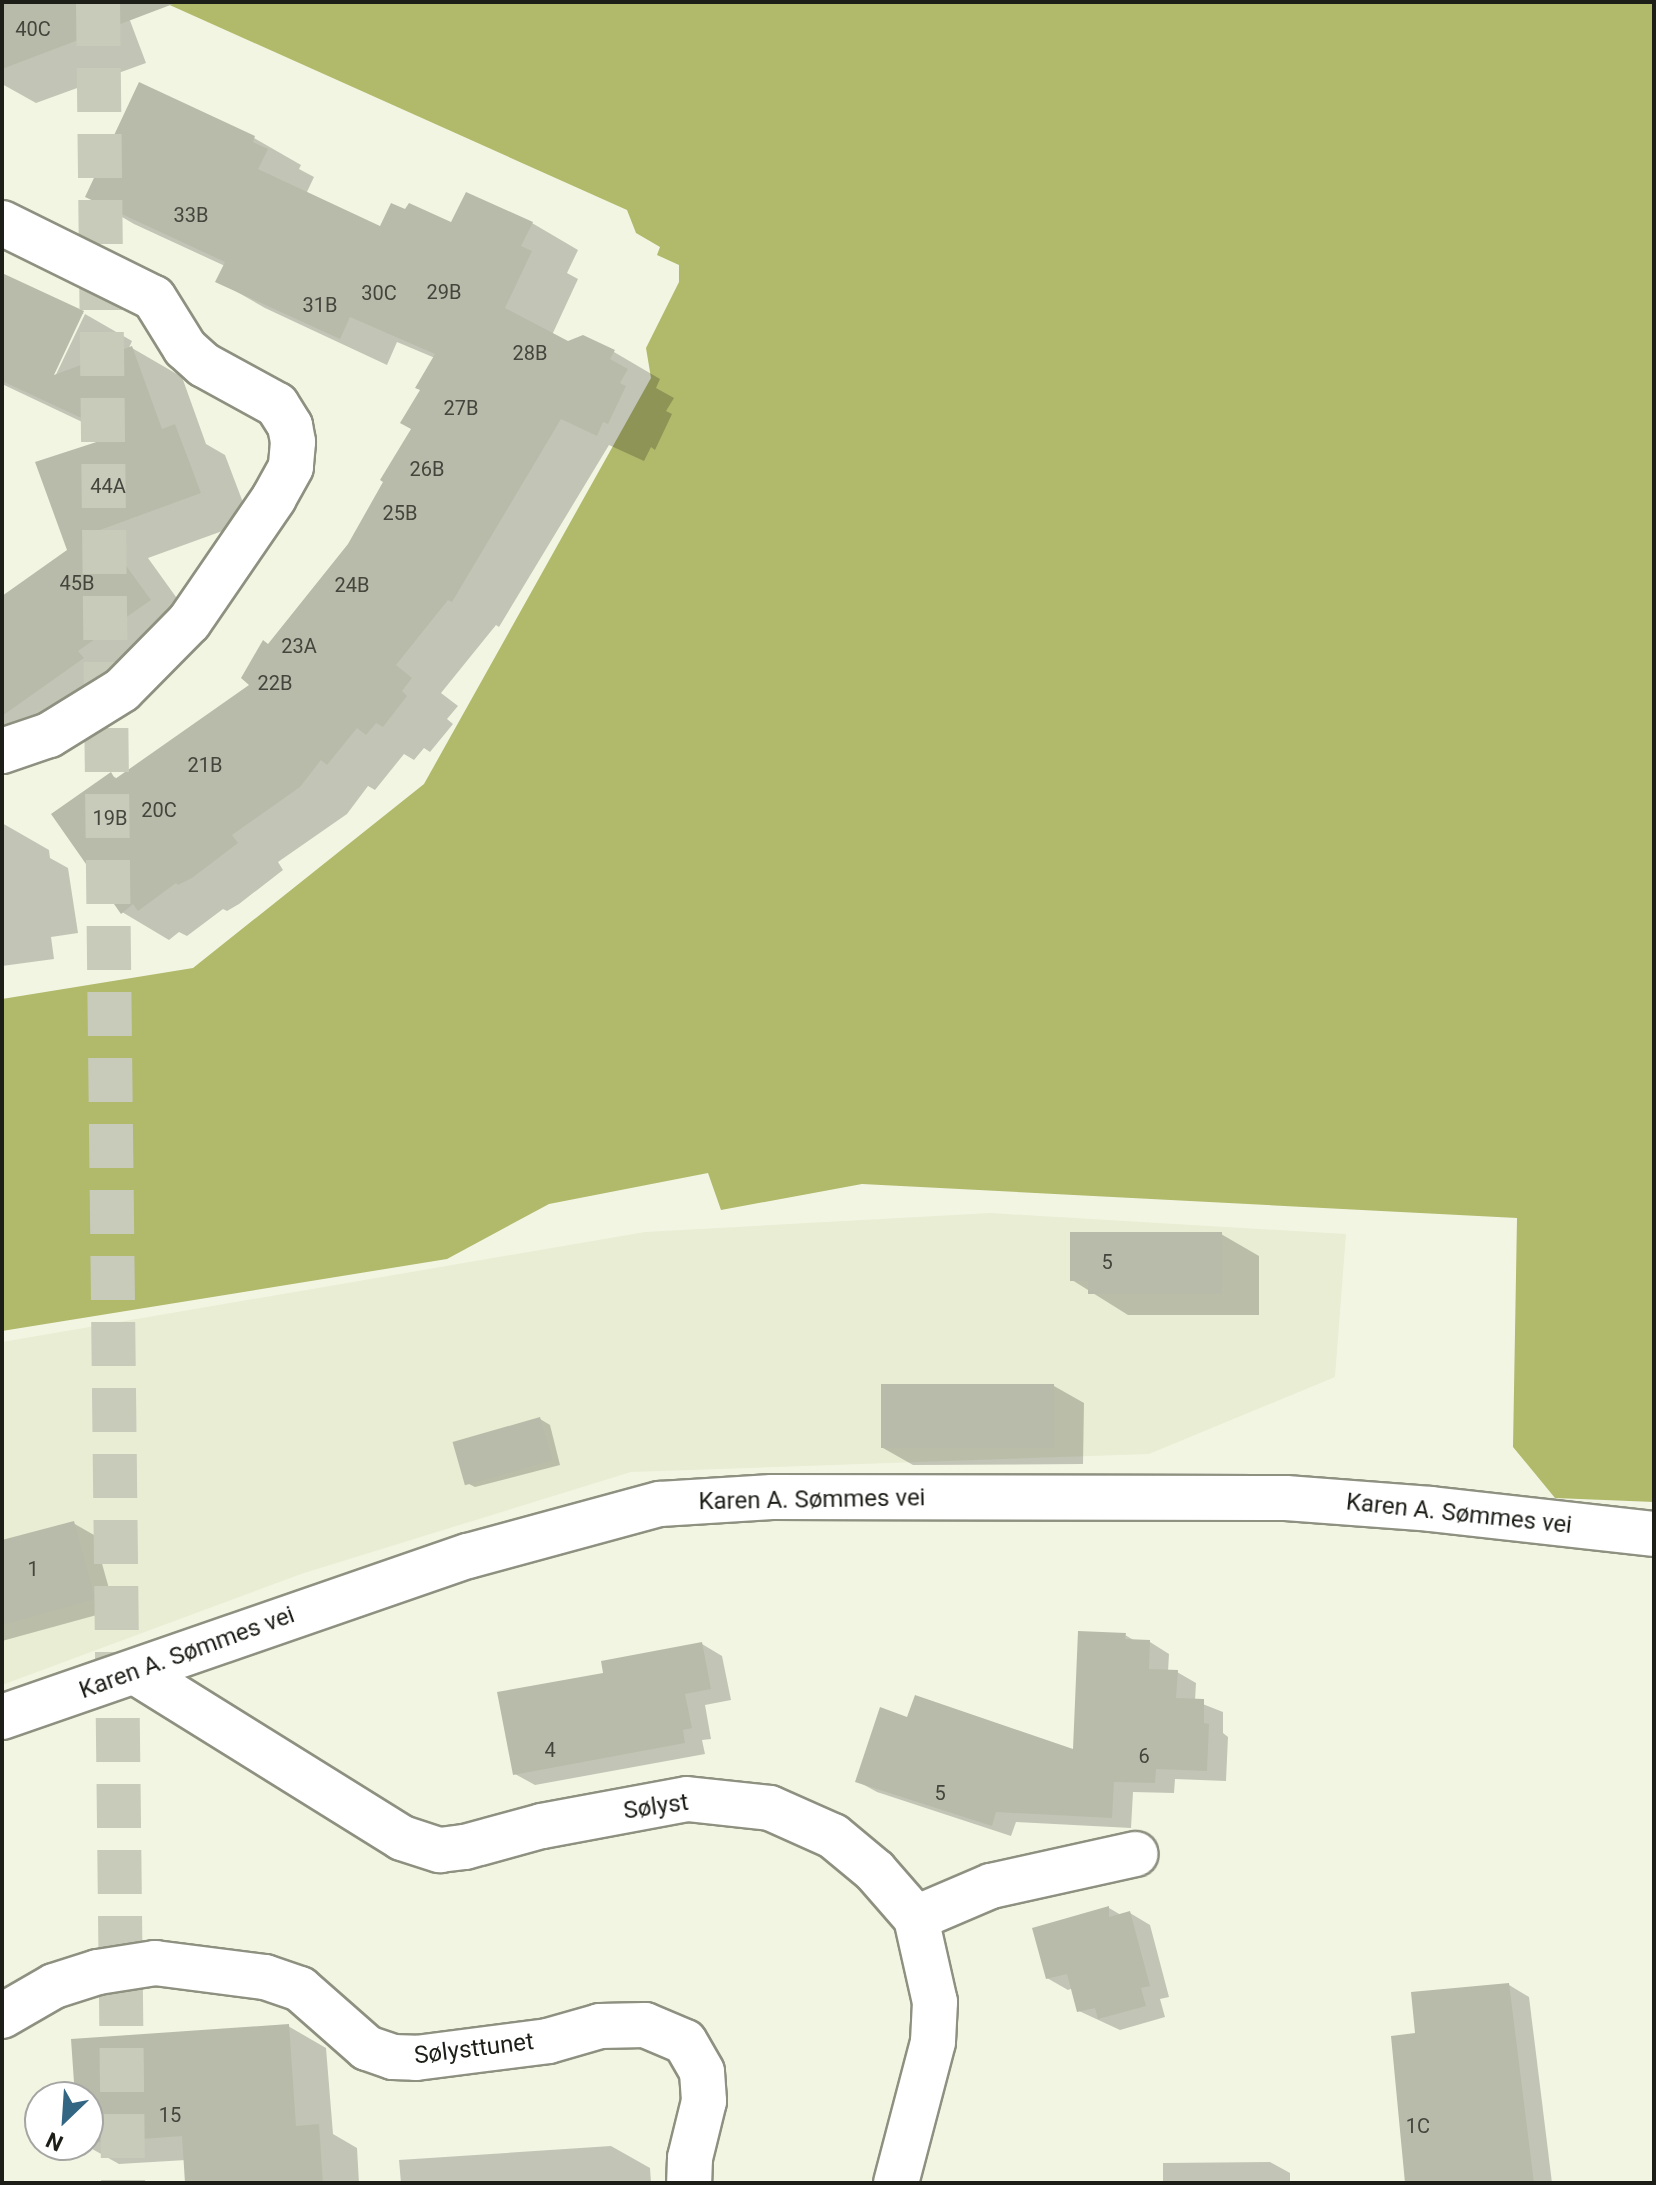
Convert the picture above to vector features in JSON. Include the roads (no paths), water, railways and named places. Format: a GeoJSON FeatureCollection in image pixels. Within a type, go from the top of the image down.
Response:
{"type":"FeatureCollection","features":[{"type":"Feature","properties":{"kind":"street"},"geometry":{"type":"LineString","coordinates":[[2,223],[154,298],[185,348],[204,365],[277,405],[290,426],[293,442],[291,467],[274,498],[189,622],[122,690],[49,735],[2,751]]}},
{"type":"Feature","properties":{"kind":"street","name":"Karen A. Sømmes vei"},"geometry":{"type":"LineString","coordinates":[[2,1717],[137,1673],[321,1604],[424,1570],[660,1504],[772,1497],[1286,1498],[1431,1509],[1654,1534]]}},
{"type":"Feature","properties":{"kind":"street","name":"Sølyst"},"geometry":{"type":"LineString","coordinates":[[137,1673],[402,1838],[440,1850],[465,1847],[542,1826],[687,1799],[770,1808],[833,1836],[875,1871],[916,1918],[935,2002],[933,2042],[896,2183]]}},
{"type":"Feature","properties":{"kind":"street"},"geometry":{"type":"LineString","coordinates":[[916,1918],[991,1886],[1135,1854]]}},
{"type":"Feature","properties":{"kind":"street","name":"Sølysttunet"},"geometry":{"type":"LineString","coordinates":[[2,2016],[54,1986],[98,1972],[155,1963],[265,1977],[300,1989],[367,2048],[393,2057],[416,2058],[548,2041],[600,2026],[645,2025],[685,2042],[702,2072],[704,2101],[690,2158],[689,2183]]}},
{"type":"Feature","properties":{"kind":"tunnel"},"geometry":{"type":"LineString","coordinates":[[98,2],[123,2183]]}}]}
